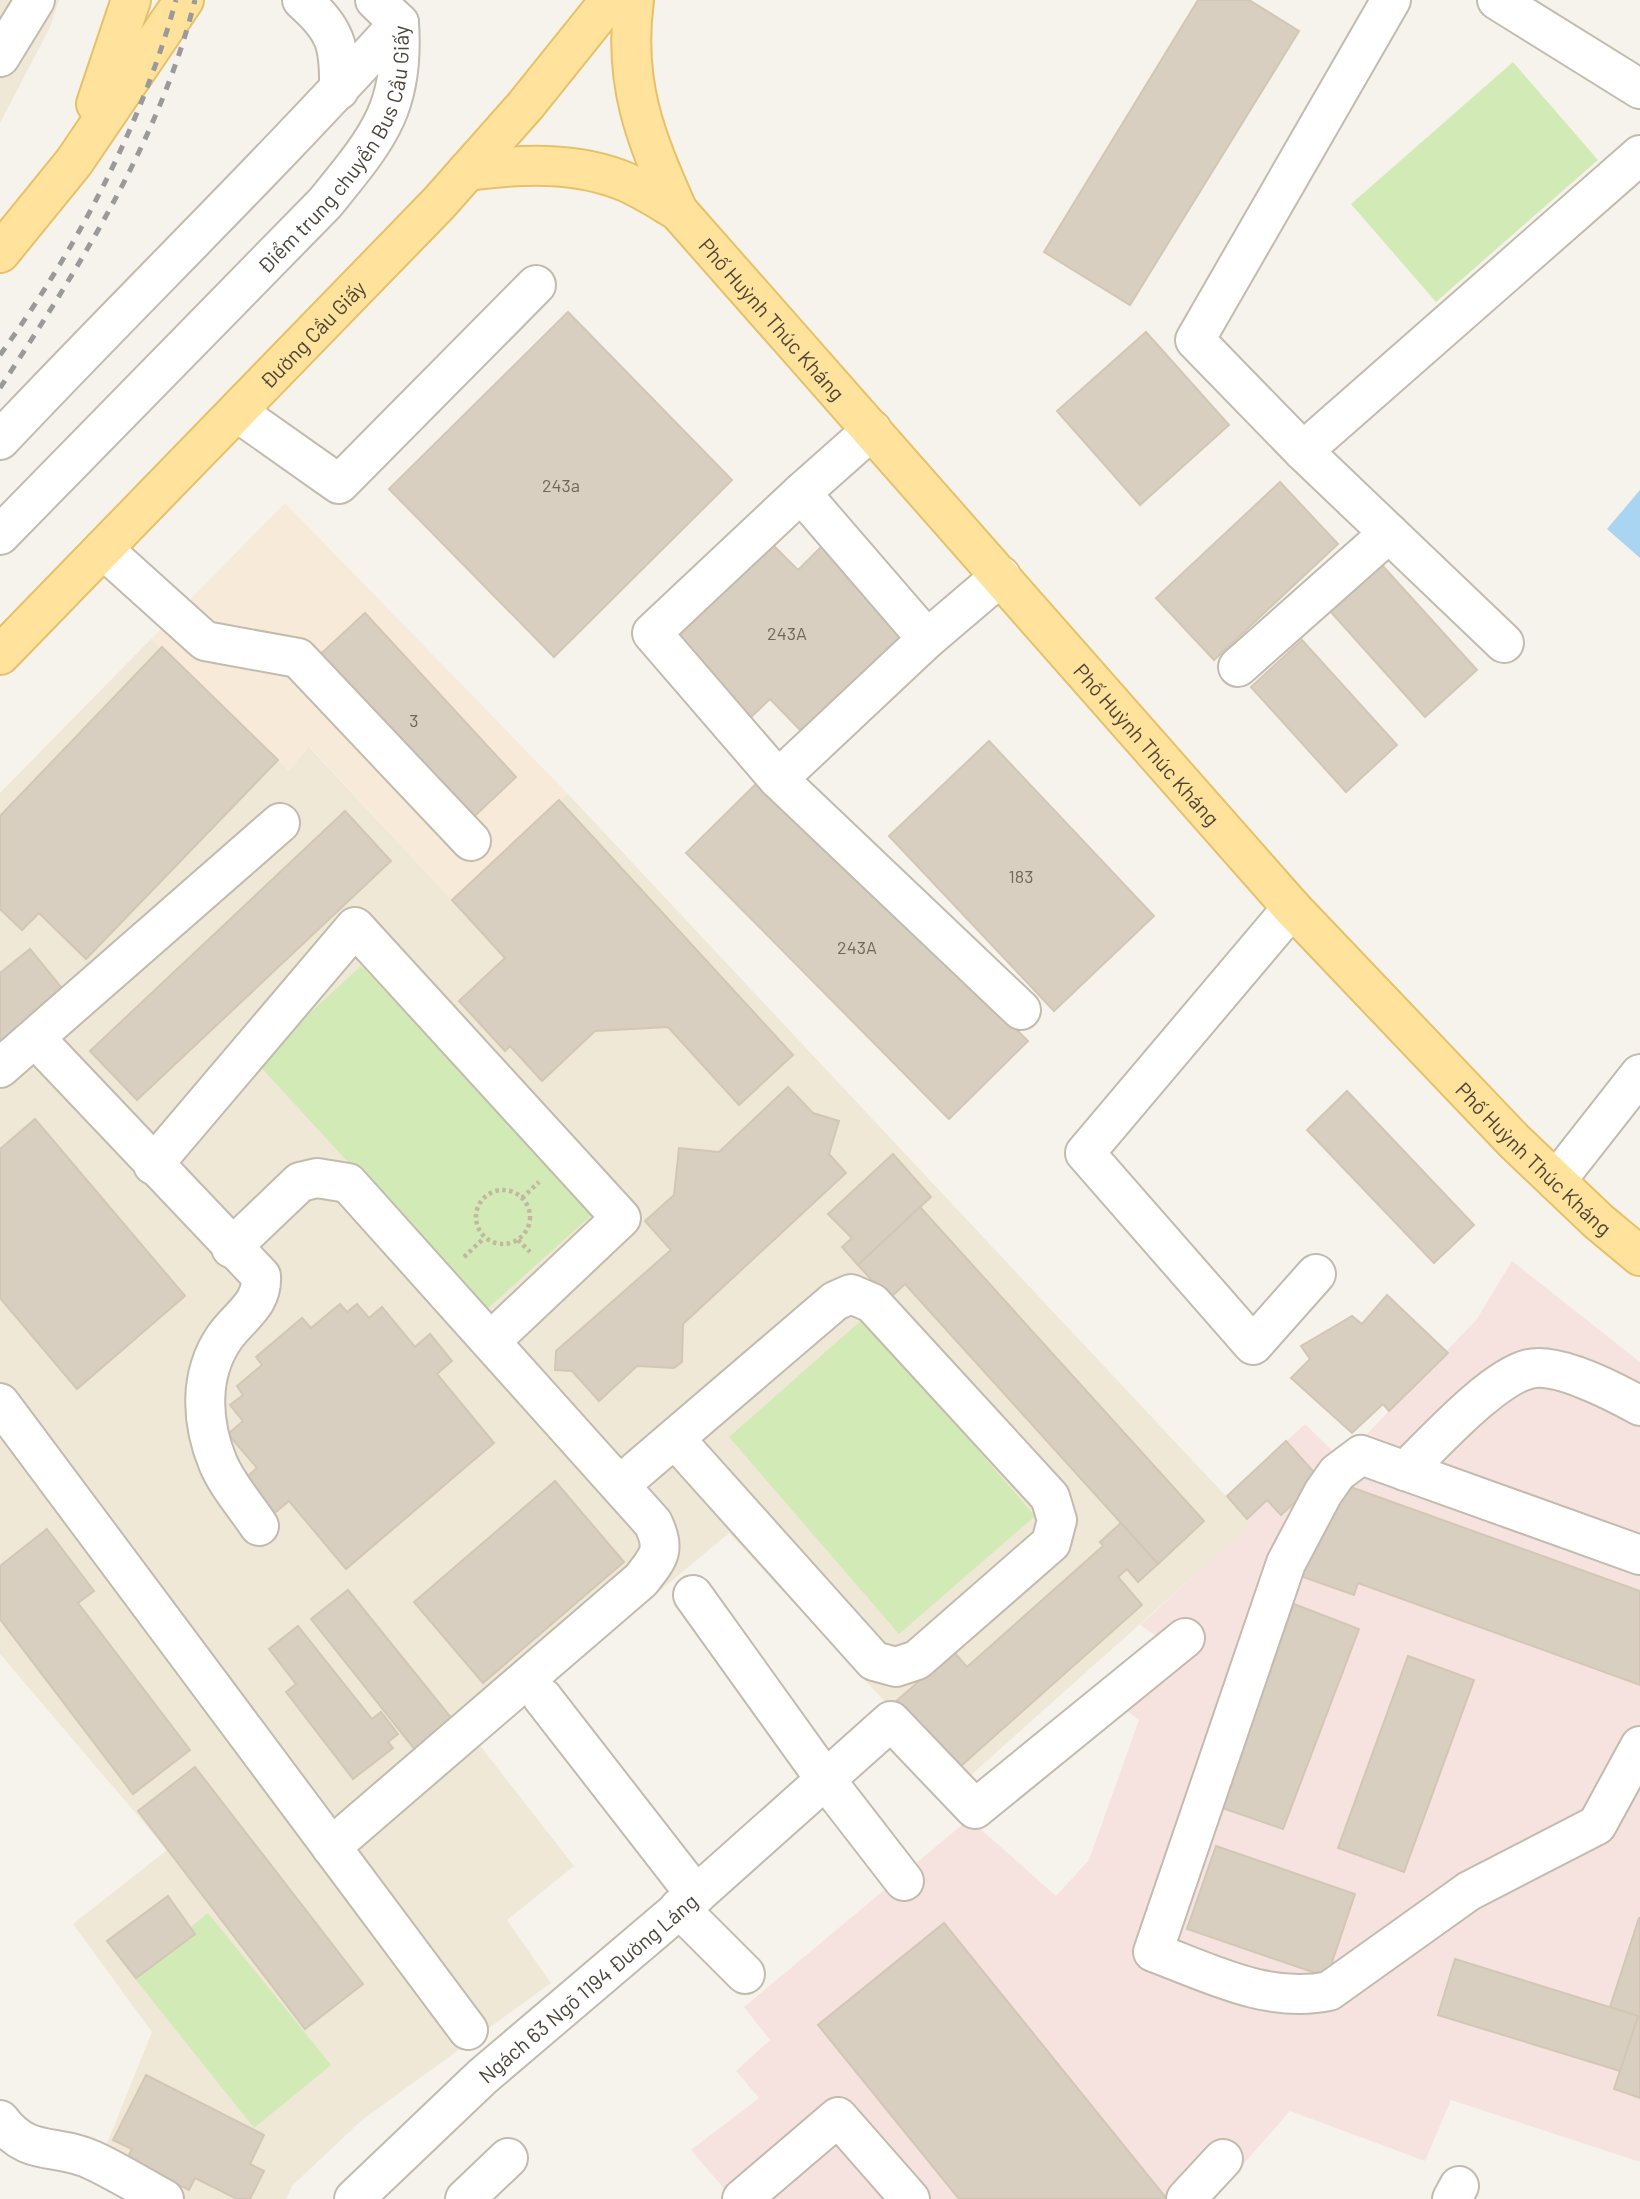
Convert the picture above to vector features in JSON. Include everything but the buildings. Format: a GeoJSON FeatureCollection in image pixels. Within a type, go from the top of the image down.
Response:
{"type":"FeatureCollection","features":[{"type":"Feature","properties":{"kind":"main road"},"geometry":{"type":"LineString","coordinates":[[74,162],[111,67],[131,0]]}},
{"type":"Feature","properties":{"kind":"main road"},"geometry":{"type":"LineString","coordinates":[[0,253],[74,162],[184,0]]}},
{"type":"Feature","properties":{"kind":"main road","name":"Đường Cầu Giấy"},"geometry":{"type":"LineString","coordinates":[[0,655],[467,171],[525,106],[610,0]]}},
{"type":"Feature","properties":{"kind":"main road","name":"Phố Huỳnh Thúc Kháng"},"geometry":{"type":"LineString","coordinates":[[634,0],[629,38],[633,85],[640,118],[678,211],[1292,908],[1466,1093],[1556,1181],[1640,1256]]}},
{"type":"Feature","properties":{"kind":"main road","name":"Phố Huỳnh Thúc Kháng"},"geometry":{"type":"LineString","coordinates":[[467,171],[514,165],[564,167],[622,181],[678,211]]}},
{"type":"Feature","properties":{"kind":"street"},"geometry":{"type":"LineString","coordinates":[[0,57],[35,0]]}},
{"type":"Feature","properties":{"kind":"street"},"geometry":{"type":"LineString","coordinates":[[302,0],[332,30],[340,56],[339,90]]}},
{"type":"Feature","properties":{"kind":"street"},"geometry":{"type":"LineString","coordinates":[[1391,0],[1195,340],[1303,451],[1504,643]]}},
{"type":"Feature","properties":{"kind":"street"},"geometry":{"type":"LineString","coordinates":[[1497,0],[1640,89]]}},
{"type":"Feature","properties":{"kind":"street","name":"Điểm trung chuyển Bus Cầu Giấy"},"geometry":{"type":"LineString","coordinates":[[0,440],[339,90],[387,12]]}},
{"type":"Feature","properties":{"kind":"street","name":"Điểm trung chuyển Bus Cầu Giấy"},"geometry":{"type":"LineString","coordinates":[[0,535],[325,203],[367,151],[385,124],[396,93],[402,58],[387,12]]}},
{"type":"Feature","properties":{"kind":"street"},"geometry":{"type":"LineString","coordinates":[[1303,451],[1640,155]]}},
{"type":"Feature","properties":{"kind":"street"},"geometry":{"type":"LineString","coordinates":[[237,412],[339,484],[536,285]]}},
{"type":"Feature","properties":{"kind":"street"},"geometry":{"type":"LineString","coordinates":[[872,430],[652,633],[778,779],[1021,1010]]}},
{"type":"Feature","properties":{"kind":"street"},"geometry":{"type":"LineString","coordinates":[[801,493],[927,639]]}},
{"type":"Feature","properties":{"kind":"street"},"geometry":{"type":"LineString","coordinates":[[1238,667],[1389,533]]}},
{"type":"Feature","properties":{"kind":"street"},"geometry":{"type":"LineString","coordinates":[[103,549],[205,641],[298,658],[471,841]]}},
{"type":"Feature","properties":{"kind":"street"},"geometry":{"type":"LineString","coordinates":[[778,779],[927,639],[1001,576]]}},
{"type":"Feature","properties":{"kind":"street"},"geometry":{"type":"LineString","coordinates":[[0,1068],[280,823]]}},
{"type":"Feature","properties":{"kind":"street"},"geometry":{"type":"LineString","coordinates":[[1292,908],[1085,1153],[1253,1345],[1316,1273]]}},
{"type":"Feature","properties":{"kind":"street"},"geometry":{"type":"LineString","coordinates":[[153,1165],[355,927],[621,1218],[492,1340]]}},
{"type":"Feature","properties":{"kind":"street"},"geometry":{"type":"LineString","coordinates":[[36,1039],[231,1248],[261,1276],[262,1290],[251,1309],[224,1338],[207,1373],[205,1416],[218,1464],[258,1526]]}},
{"type":"Feature","properties":{"kind":"street"},"geometry":{"type":"LineString","coordinates":[[1556,1181],[1640,1074]]}},
{"type":"Feature","properties":{"kind":"street"},"geometry":{"type":"LineString","coordinates":[[231,1248],[300,1182],[317,1178],[348,1183],[620,1485],[653,1523],[661,1540],[659,1558],[641,1580],[331,1847]]}},
{"type":"Feature","properties":{"kind":"street"},"geometry":{"type":"LineString","coordinates":[[620,1485],[835,1301],[851,1294],[872,1303],[1050,1497],[1057,1520],[1051,1543],[916,1660],[896,1668],[874,1661],[675,1439]]}},
{"type":"Feature","properties":{"kind":"street"},"geometry":{"type":"LineString","coordinates":[[1405,1471],[1502,1381],[1531,1368],[1561,1371],[1640,1406]]}},
{"type":"Feature","properties":{"kind":"street"},"geometry":{"type":"LineString","coordinates":[[0,1403],[468,2030]]}},
{"type":"Feature","properties":{"kind":"street"},"geometry":{"type":"LineString","coordinates":[[1640,1555],[1361,1455],[1337,1473],[1322,1493],[1286,1563],[1153,1952],[1256,1990],[1306,1996],[1329,1991],[1469,1891],[1597,1825],[1640,1746]]}},
{"type":"Feature","properties":{"kind":"street"},"geometry":{"type":"LineString","coordinates":[[692,1595],[825,1779],[904,1881]]}},
{"type":"Feature","properties":{"kind":"street","name":"Ngách 63 Ngõ 1194 Đường Láng"},"geometry":{"type":"LineString","coordinates":[[354,2199],[482,2077],[688,1902],[891,1721],[975,1809],[1185,1638]]}},
{"type":"Feature","properties":{"kind":"street"},"geometry":{"type":"LineString","coordinates":[[542,1697],[688,1902],[745,1974]]}},
{"type":"Feature","properties":{"kind":"street"},"geometry":{"type":"LineString","coordinates":[[742,2199],[838,2117],[910,2199]]}},
{"type":"Feature","properties":{"kind":"street"},"geometry":{"type":"LineString","coordinates":[[0,2120],[13,2137],[42,2149],[89,2158],[164,2199]]}},
{"type":"Feature","properties":{"kind":"street"},"geometry":{"type":"LineString","coordinates":[[472,2197],[508,2158]]}},
{"type":"Feature","properties":{"kind":"street"},"geometry":{"type":"LineString","coordinates":[[1186,2199],[1223,2159]]}},
{"type":"Feature","properties":{"kind":"path"},"geometry":{"type":"LineString","coordinates":[[498,1190],[515,1192],[526,1204],[528,1227],[518,1240],[500,1245],[491,1243],[478,1231],[475,1214],[489,1193],[498,1190]]}},
{"type":"Feature","properties":{"kind":"shaded area"},"geometry":{"type":"Polygon","coordinates":[[[0,0],[59,0],[50,27],[0,123],[0,0]]]}},
{"type":"Feature","properties":{"kind":"shaded area"},"geometry":{"type":"Polygon","coordinates":[[[285,503],[568,794],[452,900],[310,747],[289,771],[151,639],[285,503]]]}},
{"type":"Feature","properties":{"kind":"shaded area"},"geometry":{"type":"Polygon","coordinates":[[[151,639],[289,771],[309,747],[452,900],[568,794],[1252,1524],[961,1784],[729,1533],[478,1743],[574,1866],[507,1920],[551,1983],[362,2120],[292,2186],[286,2199],[182,2199],[101,2158],[152,2032],[73,1924],[167,1850],[0,1654],[0,793],[151,639]]]}},
{"type":"Feature","properties":{"kind":"shaded area"},"geometry":{"type":"Polygon","coordinates":[[[1512,1261],[1640,1362],[1640,2162],[1451,2100],[1425,2161],[1290,2111],[1213,2199],[733,2199],[691,2150],[759,2098],[736,2071],[770,2040],[744,2007],[969,1819],[1056,1896],[1089,1860],[1139,1720],[1126,1710],[1167,1643],[1140,1625],[1251,1524],[1227,1496],[1305,1424],[1342,1460],[1477,1319],[1512,1261]]]}},
{"type":"Feature","properties":{"kind":"green space"},"geometry":{"type":"Polygon","coordinates":[[[1513,62],[1598,160],[1436,302],[1351,204],[1513,62]]]}},
{"type":"Feature","properties":{"kind":"green space"},"geometry":{"type":"Polygon","coordinates":[[[361,966],[595,1212],[485,1311],[256,1062],[361,966]]]}},
{"type":"Feature","properties":{"kind":"green space"},"geometry":{"type":"Polygon","coordinates":[[[864,1318],[1035,1516],[899,1634],[729,1437],[864,1318]]]}},
{"type":"Feature","properties":{"kind":"green space"},"geometry":{"type":"Polygon","coordinates":[[[208,1913],[331,2065],[254,2128],[132,1975],[208,1913]]]}},
{"type":"Feature","properties":{"kind":"water"},"geometry":{"type":"Polygon","coordinates":[[[1640,490],[1640,558],[1607,529],[1640,490]]]}},
{"type":"Feature","properties":{"kind":"railway"},"geometry":{"type":"LineString","coordinates":[[0,355],[55,272],[104,185],[145,94],[176,0]]}},
{"type":"Feature","properties":{"kind":"railway"},"geometry":{"type":"LineString","coordinates":[[0,388],[114,202],[161,103],[195,0]]}}]}
